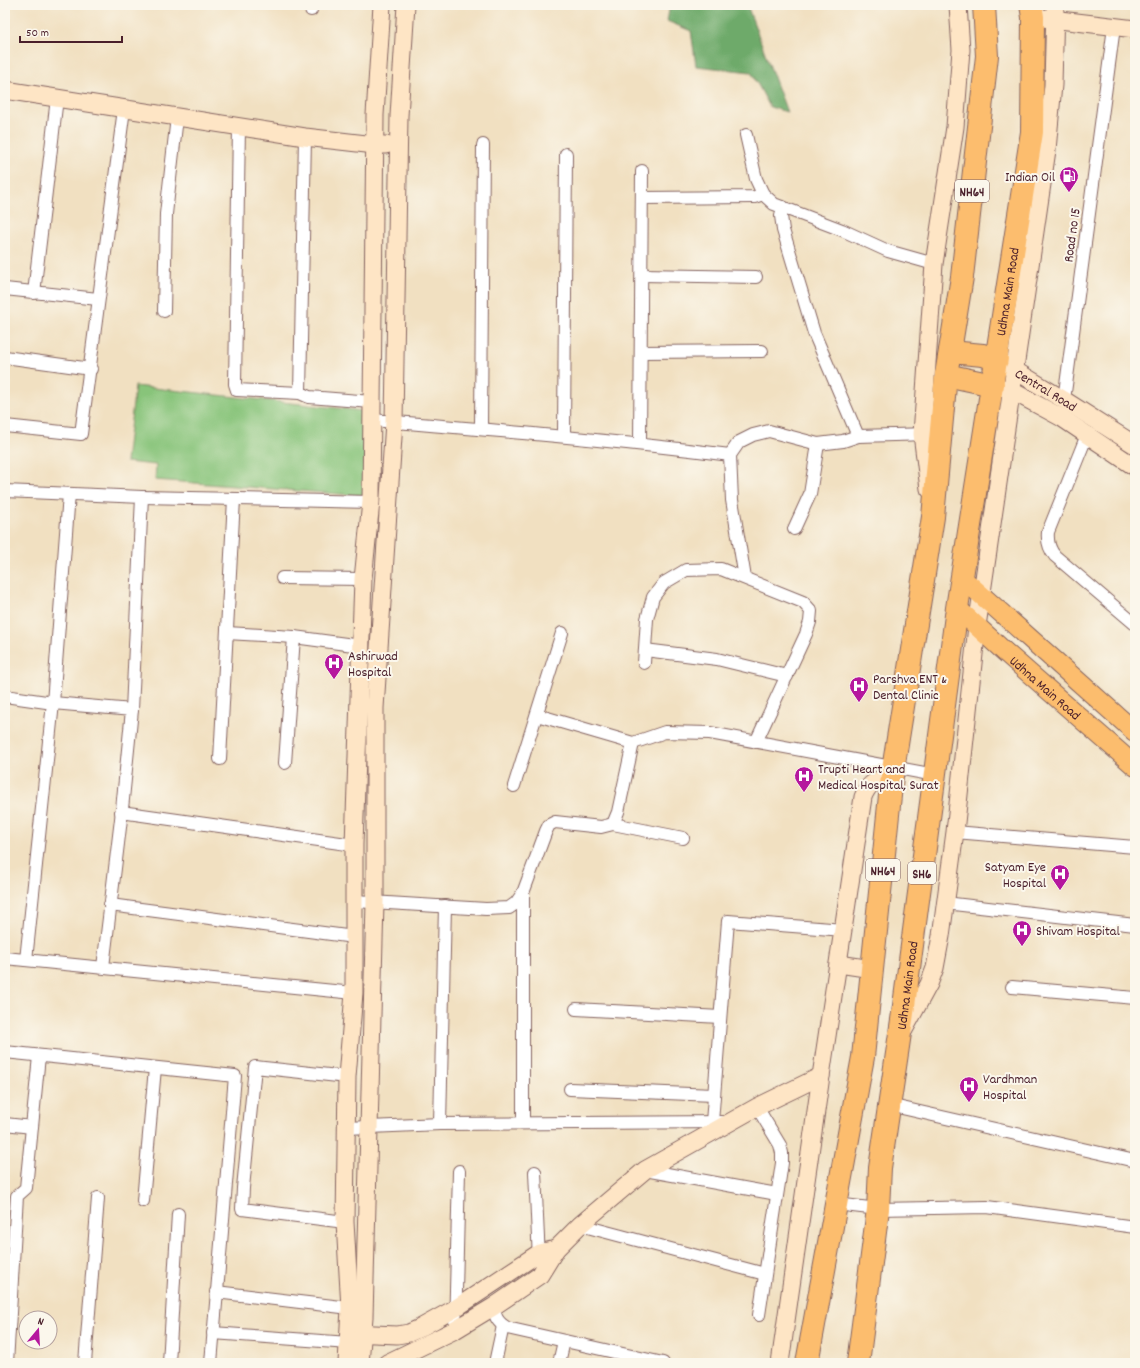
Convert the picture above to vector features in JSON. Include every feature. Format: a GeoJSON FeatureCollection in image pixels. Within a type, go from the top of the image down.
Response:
{"type":"FeatureCollection","features":[{"type":"Feature","properties":{"kind":"highway","name":"NH64"},"geometry":{"type":"LineString","coordinates":[[807,1363],[863,1057],[893,771],[933,517],[932,434],[946,375],[962,277],[987,56],[984,5]]}},
{"type":"Feature","properties":{"kind":"highway","name":"Udhna Main Road"},"geometry":{"type":"LineString","coordinates":[[858,1363],[878,1209],[880,1168],[962,578],[1003,388],[1032,132],[1032,11]]}},
{"type":"Feature","properties":{"kind":"highway","name":"Central Road"},"geometry":{"type":"LineString","coordinates":[[950,352],[964,352],[984,355],[1005,364]]}},
{"type":"Feature","properties":{"kind":"highway"},"geometry":{"type":"LineString","coordinates":[[946,375],[1003,388]]}},
{"type":"Feature","properties":{"kind":"main road","name":"Udhna Main Road"},"geometry":{"type":"LineString","coordinates":[[962,578],[1135,732]]}},
{"type":"Feature","properties":{"kind":"main road","name":"Udhna Main Road"},"geometry":{"type":"LineString","coordinates":[[958,608],[1135,766]]}},
{"type":"Feature","properties":{"kind":"street"},"geometry":{"type":"LineString","coordinates":[[360,1363],[350,1308],[344,1222],[347,1077],[354,993],[354,844],[361,646],[370,502],[375,115],[382,5]]}},
{"type":"Feature","properties":{"kind":"street"},"geometry":{"type":"LineString","coordinates":[[348,1363],[354,1336],[369,1127],[375,903],[375,708],[394,422],[398,116],[406,5]]}},
{"type":"Feature","properties":{"kind":"street"},"geometry":{"type":"LineString","coordinates":[[745,578],[732,500],[730,455],[739,442],[753,435],[769,431],[818,444],[843,441],[858,436],[932,434],[934,264],[955,127],[961,50],[958,5]]}},
{"type":"Feature","properties":{"kind":"street"},"geometry":{"type":"LineString","coordinates":[[1032,11],[1055,12],[1114,27],[1135,29]]}},
{"type":"Feature","properties":{"kind":"street"},"geometry":{"type":"LineString","coordinates":[[1005,364],[1047,150],[1053,85],[1055,12]]}},
{"type":"Feature","properties":{"kind":"street","name":"Road no 15"},"geometry":{"type":"LineString","coordinates":[[1064,400],[1114,27]]}},
{"type":"Feature","properties":{"kind":"street"},"geometry":{"type":"LineString","coordinates":[[5,90],[306,137],[375,145],[398,145]]}},
{"type":"Feature","properties":{"kind":"street"},"geometry":{"type":"LineString","coordinates":[[34,293],[57,98]]}},
{"type":"Feature","properties":{"kind":"street"},"geometry":{"type":"LineString","coordinates":[[5,426],[81,434],[124,109]]}},
{"type":"Feature","properties":{"kind":"street"},"geometry":{"type":"LineString","coordinates":[[164,311],[166,214],[177,117]]}},
{"type":"Feature","properties":{"kind":"street"},"geometry":{"type":"LineString","coordinates":[[239,126],[236,390],[300,393],[309,397],[372,402]]}},
{"type":"Feature","properties":{"kind":"street"},"geometry":{"type":"LineString","coordinates":[[746,135],[756,179],[762,194],[774,204],[842,230],[888,251],[934,264]]}},
{"type":"Feature","properties":{"kind":"street"},"geometry":{"type":"LineString","coordinates":[[300,393],[306,137]]}},
{"type":"Feature","properties":{"kind":"street"},"geometry":{"type":"LineString","coordinates":[[481,428],[483,145]]}},
{"type":"Feature","properties":{"kind":"street"},"geometry":{"type":"LineString","coordinates":[[564,436],[566,154]]}},
{"type":"Feature","properties":{"kind":"street"},"geometry":{"type":"LineString","coordinates":[[640,444],[642,171]]}},
{"type":"Feature","properties":{"kind":"street"},"geometry":{"type":"LineString","coordinates":[[643,198],[755,197],[762,194]]}},
{"type":"Feature","properties":{"kind":"street"},"geometry":{"type":"LineString","coordinates":[[783,207],[781,216],[783,230],[814,333],[858,436]]}},
{"type":"Feature","properties":{"kind":"street"},"geometry":{"type":"LineString","coordinates":[[642,275],[756,278]]}},
{"type":"Feature","properties":{"kind":"street"},"geometry":{"type":"LineString","coordinates":[[5,289],[98,299]]}},
{"type":"Feature","properties":{"kind":"street"},"geometry":{"type":"LineString","coordinates":[[641,352],[762,352]]}},
{"type":"Feature","properties":{"kind":"street"},"geometry":{"type":"LineString","coordinates":[[5,357],[90,369]]}},
{"type":"Feature","properties":{"kind":"street","name":"Central Road"},"geometry":{"type":"LineString","coordinates":[[1005,364],[1135,445]]}},
{"type":"Feature","properties":{"kind":"street"},"geometry":{"type":"LineString","coordinates":[[899,1039],[929,984],[935,968],[941,936],[955,832],[977,626],[982,596],[1003,388]]}},
{"type":"Feature","properties":{"kind":"street","name":"Central Road"},"geometry":{"type":"LineString","coordinates":[[1003,388],[1062,418],[1135,467]]}},
{"type":"Feature","properties":{"kind":"street"},"geometry":{"type":"LineString","coordinates":[[372,420],[564,436],[730,455]]}},
{"type":"Feature","properties":{"kind":"street"},"geometry":{"type":"LineString","coordinates":[[1087,435],[1048,532],[1048,544],[1055,556],[1135,624]]}},
{"type":"Feature","properties":{"kind":"street"},"geometry":{"type":"LineString","coordinates":[[794,529],[810,494],[818,444]]}},
{"type":"Feature","properties":{"kind":"street"},"geometry":{"type":"LineString","coordinates":[[5,491],[142,497],[370,502]]}},
{"type":"Feature","properties":{"kind":"street"},"geometry":{"type":"LineString","coordinates":[[26,960],[53,702],[69,494]]}},
{"type":"Feature","properties":{"kind":"street"},"geometry":{"type":"LineString","coordinates":[[103,967],[132,710],[142,497]]}},
{"type":"Feature","properties":{"kind":"street"},"geometry":{"type":"LineString","coordinates":[[220,758],[234,498]]}},
{"type":"Feature","properties":{"kind":"street"},"geometry":{"type":"LineString","coordinates":[[644,663],[647,619],[653,597],[664,583],[686,570],[721,569],[803,602],[811,611],[810,622],[806,634],[756,742]]}},
{"type":"Feature","properties":{"kind":"street"},"geometry":{"type":"LineString","coordinates":[[282,578],[364,579]]}},
{"type":"Feature","properties":{"kind":"street"},"geometry":{"type":"LineString","coordinates":[[227,633],[294,637],[361,646]]}},
{"type":"Feature","properties":{"kind":"street"},"geometry":{"type":"LineString","coordinates":[[514,786],[562,633]]}},
{"type":"Feature","properties":{"kind":"street"},"geometry":{"type":"LineString","coordinates":[[285,763],[294,637]]}},
{"type":"Feature","properties":{"kind":"street"},"geometry":{"type":"LineString","coordinates":[[645,650],[717,659],[786,676]]}},
{"type":"Feature","properties":{"kind":"street"},"geometry":{"type":"LineString","coordinates":[[5,696],[132,710]]}},
{"type":"Feature","properties":{"kind":"street"},"geometry":{"type":"LineString","coordinates":[[537,715],[633,743],[665,732],[710,733],[893,771],[935,775]]}},
{"type":"Feature","properties":{"kind":"street"},"geometry":{"type":"LineString","coordinates":[[613,824],[618,812],[633,743]]}},
{"type":"Feature","properties":{"kind":"street"},"geometry":{"type":"LineString","coordinates":[[780,1363],[821,1076],[864,797],[869,785],[893,771]]}},
{"type":"Feature","properties":{"kind":"street"},"geometry":{"type":"LineString","coordinates":[[121,812],[354,844]]}},
{"type":"Feature","properties":{"kind":"street"},"geometry":{"type":"LineString","coordinates":[[355,901],[486,909],[509,908],[516,903],[523,893],[546,831],[550,825],[555,822],[601,827],[613,824],[682,838]]}},
{"type":"Feature","properties":{"kind":"street"},"geometry":{"type":"LineString","coordinates":[[955,832],[1135,846]]}},
{"type":"Feature","properties":{"kind":"street"},"geometry":{"type":"LineString","coordinates":[[523,893],[523,1124]]}},
{"type":"Feature","properties":{"kind":"street"},"geometry":{"type":"LineString","coordinates":[[946,903],[1135,925]]}},
{"type":"Feature","properties":{"kind":"street"},"geometry":{"type":"LineString","coordinates":[[110,905],[354,937]]}},
{"type":"Feature","properties":{"kind":"street"},"geometry":{"type":"LineString","coordinates":[[440,1124],[445,906]]}},
{"type":"Feature","properties":{"kind":"street"},"geometry":{"type":"LineString","coordinates":[[712,1122],[728,921],[844,930]]}},
{"type":"Feature","properties":{"kind":"street"},"geometry":{"type":"LineString","coordinates":[[5,958],[354,993]]}},
{"type":"Feature","properties":{"kind":"street"},"geometry":{"type":"LineString","coordinates":[[839,964],[872,969]]}},
{"type":"Feature","properties":{"kind":"street"},"geometry":{"type":"LineString","coordinates":[[1012,987],[1135,998]]}},
{"type":"Feature","properties":{"kind":"street"},"geometry":{"type":"LineString","coordinates":[[576,1009],[720,1017]]}},
{"type":"Feature","properties":{"kind":"street"},"geometry":{"type":"LineString","coordinates":[[5,1052],[235,1076],[210,1363]]}},
{"type":"Feature","properties":{"kind":"street"},"geometry":{"type":"LineString","coordinates":[[7,1363],[17,1196],[26,1188],[40,1056]]}},
{"type":"Feature","properties":{"kind":"street"},"geometry":{"type":"LineString","coordinates":[[344,1222],[242,1209],[255,1067],[347,1077]]}},
{"type":"Feature","properties":{"kind":"street"},"geometry":{"type":"LineString","coordinates":[[143,1201],[155,1068]]}},
{"type":"Feature","properties":{"kind":"street"},"geometry":{"type":"LineString","coordinates":[[387,1363],[455,1330],[493,1307],[540,1275],[556,1249],[580,1225],[645,1170],[757,1107],[821,1076]]}},
{"type":"Feature","properties":{"kind":"street"},"geometry":{"type":"LineString","coordinates":[[570,1089],[714,1095]]}},
{"type":"Feature","properties":{"kind":"street"},"geometry":{"type":"LineString","coordinates":[[889,1105],[1135,1161]]}},
{"type":"Feature","properties":{"kind":"street"},"geometry":{"type":"LineString","coordinates":[[757,1107],[780,1145],[782,1153],[759,1315]]}},
{"type":"Feature","properties":{"kind":"street"},"geometry":{"type":"LineString","coordinates":[[346,1128],[440,1124],[730,1122]]}},
{"type":"Feature","properties":{"kind":"street"},"geometry":{"type":"LineString","coordinates":[[5,1124],[32,1127]]}},
{"type":"Feature","properties":{"kind":"street"},"geometry":{"type":"LineString","coordinates":[[645,1170],[777,1194]]}},
{"type":"Feature","properties":{"kind":"street"},"geometry":{"type":"LineString","coordinates":[[455,1330],[459,1171]]}},
{"type":"Feature","properties":{"kind":"street"},"geometry":{"type":"LineString","coordinates":[[536,1172],[540,1275]]}},
{"type":"Feature","properties":{"kind":"street"},"geometry":{"type":"LineString","coordinates":[[85,1363],[98,1198]]}},
{"type":"Feature","properties":{"kind":"street"},"geometry":{"type":"LineString","coordinates":[[836,1204],[878,1209],[987,1206],[1135,1228]]}},
{"type":"Feature","properties":{"kind":"street"},"geometry":{"type":"LineString","coordinates":[[169,1363],[178,1214]]}},
{"type":"Feature","properties":{"kind":"street"},"geometry":{"type":"LineString","coordinates":[[580,1225],[765,1274]]}},
{"type":"Feature","properties":{"kind":"street"},"geometry":{"type":"LineString","coordinates":[[213,1333],[354,1336],[397,1335],[409,1333],[456,1308],[539,1253],[556,1249]]}},
{"type":"Feature","properties":{"kind":"street"},"geometry":{"type":"LineString","coordinates":[[216,1292],[350,1308]]}},
{"type":"Feature","properties":{"kind":"street"},"geometry":{"type":"LineString","coordinates":[[493,1307],[496,1319],[500,1324],[507,1328],[564,1341],[624,1359],[663,1363]]}},
{"type":"Feature","properties":{"kind":"street"},"geometry":{"type":"LineString","coordinates":[[495,1363],[503,1326]]}},
{"type":"Feature","properties":{"kind":"street"},"geometry":{"type":"LineString","coordinates":[[559,1363],[564,1341]]}},
{"type":"Feature","properties":{"kind":"green space"},"geometry":{"type":"Polygon","coordinates":[[[670,5],[747,5],[787,112],[770,107],[751,72],[696,66],[691,31],[667,21],[670,5]]]}},
{"type":"Feature","properties":{"kind":"green space"},"geometry":{"type":"Polygon","coordinates":[[[135,386],[364,411],[366,496],[155,480],[156,465],[126,462],[135,386]]]}},
{"type":"Feature","properties":{"kind":"place","name":"Indian Oil"},"geometry":{"type":"Point","coordinates":[1069,193]}},
{"type":"Feature","properties":{"kind":"place","name":"Ashirwad Hospital"},"geometry":{"type":"Point","coordinates":[334,680]}},
{"type":"Feature","properties":{"kind":"place","name":"Parshva ENT & Dental Clinic"},"geometry":{"type":"Point","coordinates":[859,703]}},
{"type":"Feature","properties":{"kind":"place","name":"Trupti Heart and Medical Hospital, Surat"},"geometry":{"type":"Point","coordinates":[804,793]}},
{"type":"Feature","properties":{"kind":"place","name":"Satyam Eye Hospital"},"geometry":{"type":"Point","coordinates":[1060,891]}},
{"type":"Feature","properties":{"kind":"place","name":"Shivam Hospital"},"geometry":{"type":"Point","coordinates":[1022,947]}},
{"type":"Feature","properties":{"kind":"place","name":"Vardhman Hospital"},"geometry":{"type":"Point","coordinates":[969,1103]}}]}
